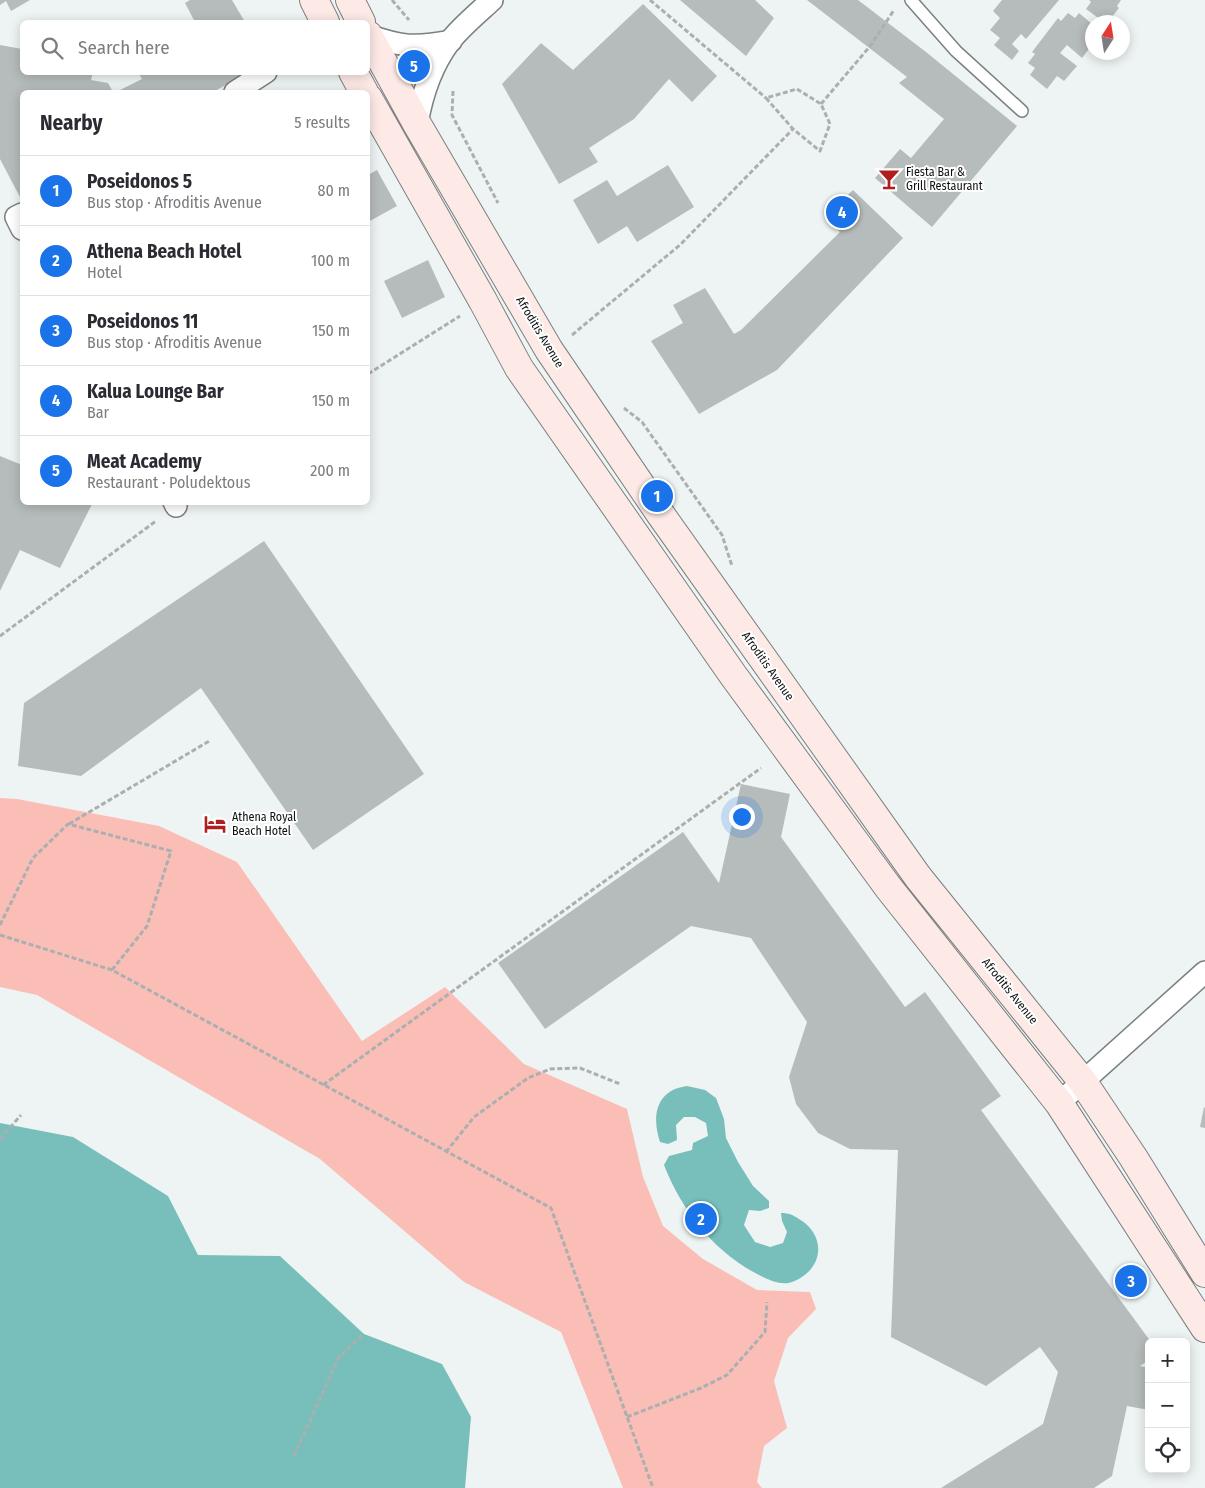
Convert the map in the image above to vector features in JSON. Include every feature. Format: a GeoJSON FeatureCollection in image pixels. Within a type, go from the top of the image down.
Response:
{"type":"FeatureCollection","features":[{"type":"Feature","properties":{"kind":"main road"},"geometry":{"type":"LineString","coordinates":[[314,0],[324,20]]}},
{"type":"Feature","properties":{"kind":"main road"},"geometry":{"type":"LineString","coordinates":[[350,0],[360,20]]}},
{"type":"Feature","properties":{"kind":"main road","name":"Afroditis Avenue"},"geometry":{"type":"LineString","coordinates":[[370,39],[417,124],[549,350],[661,515],[918,877],[1083,1082],[1133,1156],[1205,1273]]}},
{"type":"Feature","properties":{"kind":"main road"},"geometry":{"type":"LineString","coordinates":[[355,75],[363,90]]}},
{"type":"Feature","properties":{"kind":"main road"},"geometry":{"type":"LineString","coordinates":[[370,102],[519,368],[733,675],[888,887],[1059,1103],[1205,1328]]}},
{"type":"Feature","properties":{"kind":"street"},"geometry":{"type":"LineString","coordinates":[[417,124],[425,89],[441,48],[492,0]]}},
{"type":"Feature","properties":{"kind":"street"},"geometry":{"type":"LineString","coordinates":[[370,36],[400,45],[441,48]]}},
{"type":"Feature","properties":{"kind":"street"},"geometry":{"type":"LineString","coordinates":[[238,90],[261,75]]}},
{"type":"Feature","properties":{"kind":"street"},"geometry":{"type":"LineString","coordinates":[[1059,1103],[1205,972]]}},
{"type":"Feature","properties":{"kind":"lane"},"geometry":{"type":"LineString","coordinates":[[911,0],[956,51],[1022,111]]}},
{"type":"Feature","properties":{"kind":"path"},"geometry":{"type":"LineString","coordinates":[[392,0],[441,48],[455,81],[452,115],[502,210]]}},
{"type":"Feature","properties":{"kind":"path"},"geometry":{"type":"LineString","coordinates":[[650,0],[766,98],[793,129],[820,151],[830,124],[821,104],[797,89],[766,98]]}},
{"type":"Feature","properties":{"kind":"path"},"geometry":{"type":"LineString","coordinates":[[821,104],[871,45],[896,8]]}},
{"type":"Feature","properties":{"kind":"path"},"geometry":{"type":"LineString","coordinates":[[569,337],[681,244],[793,129]]}},
{"type":"Feature","properties":{"kind":"path"},"geometry":{"type":"LineString","coordinates":[[370,373],[483,301]]}},
{"type":"Feature","properties":{"kind":"path"},"geometry":{"type":"LineString","coordinates":[[569,325],[574,333]]}},
{"type":"Feature","properties":{"kind":"path"},"geometry":{"type":"LineString","coordinates":[[622,407],[642,422],[712,519],[722,535],[733,568]]}},
{"type":"Feature","properties":{"kind":"path"},"geometry":{"type":"LineString","coordinates":[[0,636],[174,505]]}},
{"type":"Feature","properties":{"kind":"path"},"geometry":{"type":"LineString","coordinates":[[0,925],[33,858],[68,824],[211,740]]}},
{"type":"Feature","properties":{"kind":"path"},"geometry":{"type":"LineString","coordinates":[[323,1085],[761,768]]}},
{"type":"Feature","properties":{"kind":"path"},"geometry":{"type":"LineString","coordinates":[[68,824],[171,851],[147,926],[112,970]]}},
{"type":"Feature","properties":{"kind":"path"},"geometry":{"type":"LineString","coordinates":[[0,935],[112,970],[551,1208],[653,1488]]}},
{"type":"Feature","properties":{"kind":"path"},"geometry":{"type":"LineString","coordinates":[[446,1152],[474,1117],[528,1078],[550,1069],[580,1068],[620,1084]]}},
{"type":"Feature","properties":{"kind":"path"},"geometry":{"type":"LineString","coordinates":[[0,1139],[22,1115]]}},
{"type":"Feature","properties":{"kind":"path"},"geometry":{"type":"LineString","coordinates":[[627,1417],[701,1388],[728,1375],[765,1332],[767,1302]]}},
{"type":"Feature","properties":{"kind":"path"},"geometry":{"type":"LineString","coordinates":[[294,1456],[339,1357],[364,1334]]}},
{"type":"Feature","properties":{"kind":"shaded area"},"geometry":{"type":"Polygon","coordinates":[[[0,798],[17,799],[159,826],[237,862],[362,1041],[445,987],[524,1064],[627,1109],[643,1177],[663,1226],[703,1259],[757,1290],[810,1292],[816,1309],[788,1338],[774,1381],[787,1428],[764,1446],[757,1482],[762,1488],[623,1488],[561,1332],[464,1282],[320,1159],[37,995],[0,987],[0,798]]]}},
{"type":"Feature","properties":{"kind":"water"},"geometry":{"type":"Polygon","coordinates":[[[687,1086],[705,1090],[716,1098],[724,1119],[726,1138],[738,1162],[753,1186],[769,1201],[769,1208],[760,1211],[749,1210],[744,1225],[755,1242],[770,1247],[783,1243],[787,1232],[781,1213],[797,1218],[808,1226],[814,1234],[818,1244],[818,1253],[810,1270],[802,1277],[792,1282],[780,1283],[767,1279],[743,1266],[728,1255],[701,1229],[680,1198],[664,1165],[669,1156],[692,1150],[693,1143],[708,1136],[706,1123],[695,1117],[684,1117],[676,1125],[677,1140],[668,1144],[660,1142],[656,1114],[665,1096],[673,1090],[687,1086]]]}},
{"type":"Feature","properties":{"kind":"water"},"geometry":{"type":"Polygon","coordinates":[[[0,1123],[73,1137],[168,1196],[198,1255],[280,1256],[364,1334],[442,1364],[471,1417],[465,1488],[0,1488],[0,1123]]]}},
{"type":"Feature","properties":{"kind":"building"},"geometry":{"type":"Polygon","coordinates":[[[0,0],[30,0],[11,11],[6,1],[0,5],[0,0]]]}},
{"type":"Feature","properties":{"kind":"building"},"geometry":{"type":"Polygon","coordinates":[[[190,0],[232,0],[244,20],[194,20],[185,3],[190,0]]]}},
{"type":"Feature","properties":{"kind":"building"},"geometry":{"type":"Polygon","coordinates":[[[680,0],[755,0],[774,18],[746,56],[680,0]]]}},
{"type":"Feature","properties":{"kind":"building"},"geometry":{"type":"Polygon","coordinates":[[[807,0],[858,0],[1017,126],[932,227],[875,178],[900,149],[911,158],[944,119],[899,83],[907,77],[807,0]]]}},
{"type":"Feature","properties":{"kind":"building"},"geometry":{"type":"Polygon","coordinates":[[[1002,0],[1059,0],[1026,39],[1021,34],[1012,44],[1019,51],[1012,60],[994,45],[1000,38],[990,30],[1000,18],[993,11],[1002,0]]]}},
{"type":"Feature","properties":{"kind":"building"},"geometry":{"type":"Polygon","coordinates":[[[1089,0],[1121,0],[1117,6],[1119,8],[1114,15],[1094,15],[1086,9],[1091,2],[1089,0]]]}},
{"type":"Feature","properties":{"kind":"building"},"geometry":{"type":"Polygon","coordinates":[[[643,4],[717,76],[692,102],[669,79],[634,119],[589,148],[598,162],[559,184],[502,84],[541,43],[573,70],[643,4]]]}},
{"type":"Feature","properties":{"kind":"building"},"geometry":{"type":"Polygon","coordinates":[[[1068,13],[1075,18],[1079,13],[1085,18],[1085,54],[1082,58],[1067,45],[1060,53],[1077,66],[1064,81],[1057,76],[1047,89],[1030,75],[1035,68],[1028,63],[1035,54],[1032,52],[1058,18],[1061,21],[1068,13]]]}},
{"type":"Feature","properties":{"kind":"building"},"geometry":{"type":"Polygon","coordinates":[[[0,45],[20,49],[20,75],[92,75],[91,80],[108,83],[112,90],[20,90],[20,197],[0,159],[0,45]]]}},
{"type":"Feature","properties":{"kind":"building"},"geometry":{"type":"Polygon","coordinates":[[[140,75],[244,75],[217,90],[120,90],[142,79],[140,75]]]}},
{"type":"Feature","properties":{"kind":"building"},"geometry":{"type":"Polygon","coordinates":[[[668,165],[694,207],[637,242],[627,226],[598,244],[573,200],[607,180],[617,196],[668,165]]]}},
{"type":"Feature","properties":{"kind":"building"},"geometry":{"type":"Polygon","coordinates":[[[377,170],[397,206],[370,221],[370,174],[377,170]]]}},
{"type":"Feature","properties":{"kind":"building"},"geometry":{"type":"Polygon","coordinates":[[[853,190],[903,238],[777,370],[699,414],[651,341],[683,323],[673,305],[705,288],[734,334],[741,330],[840,232],[825,217],[853,190]]]}},
{"type":"Feature","properties":{"kind":"building"},"geometry":{"type":"Polygon","coordinates":[[[428,260],[445,297],[402,318],[384,281],[428,260]]]}},
{"type":"Feature","properties":{"kind":"building"},"geometry":{"type":"Polygon","coordinates":[[[0,456],[20,464],[20,505],[92,505],[60,568],[20,550],[0,591],[0,456]]]}},
{"type":"Feature","properties":{"kind":"building"},"geometry":{"type":"Polygon","coordinates":[[[264,541],[424,774],[313,850],[201,688],[81,776],[18,766],[24,703],[264,541]]]}},
{"type":"Feature","properties":{"kind":"building"},"geometry":{"type":"Polygon","coordinates":[[[741,784],[790,794],[781,837],[905,1007],[925,992],[1001,1096],[981,1110],[1148,1338],[1145,1338],[1145,1363],[1140,1366],[1145,1367],[1145,1409],[1127,1406],[1112,1476],[1094,1488],[941,1488],[1043,1424],[1058,1372],[1040,1347],[986,1386],[891,1337],[898,1150],[850,1149],[818,1133],[796,1104],[789,1077],[807,1022],[751,938],[691,926],[545,1029],[498,963],[683,832],[719,883],[741,784]]]}},
{"type":"Feature","properties":{"kind":"building"},"geometry":{"type":"Polygon","coordinates":[[[1205,1108],[1205,1128],[1200,1127],[1205,1108]]]}},
{"type":"Feature","properties":{"kind":"place","name":"Meat Academy"},"geometry":{"type":"Point","coordinates":[414,66]}},
{"type":"Feature","properties":{"kind":"place","name":"Fiesta Bar & Grill Restaurant"},"geometry":{"type":"Point","coordinates":[889,179]}},
{"type":"Feature","properties":{"kind":"place","name":"Kalua Lounge Bar"},"geometry":{"type":"Point","coordinates":[842,212]}},
{"type":"Feature","properties":{"kind":"place","name":"Poseidonos 5"},"geometry":{"type":"Point","coordinates":[657,496]}},
{"type":"Feature","properties":{"kind":"place","name":"Athena Royal Beach Hotel"},"geometry":{"type":"Point","coordinates":[215,824]}},
{"type":"Feature","properties":{"kind":"place","name":"Athena Beach Hotel"},"geometry":{"type":"Point","coordinates":[701,1219]}},
{"type":"Feature","properties":{"kind":"place","name":"Poseidonos 11"},"geometry":{"type":"Point","coordinates":[1131,1281]}}]}
